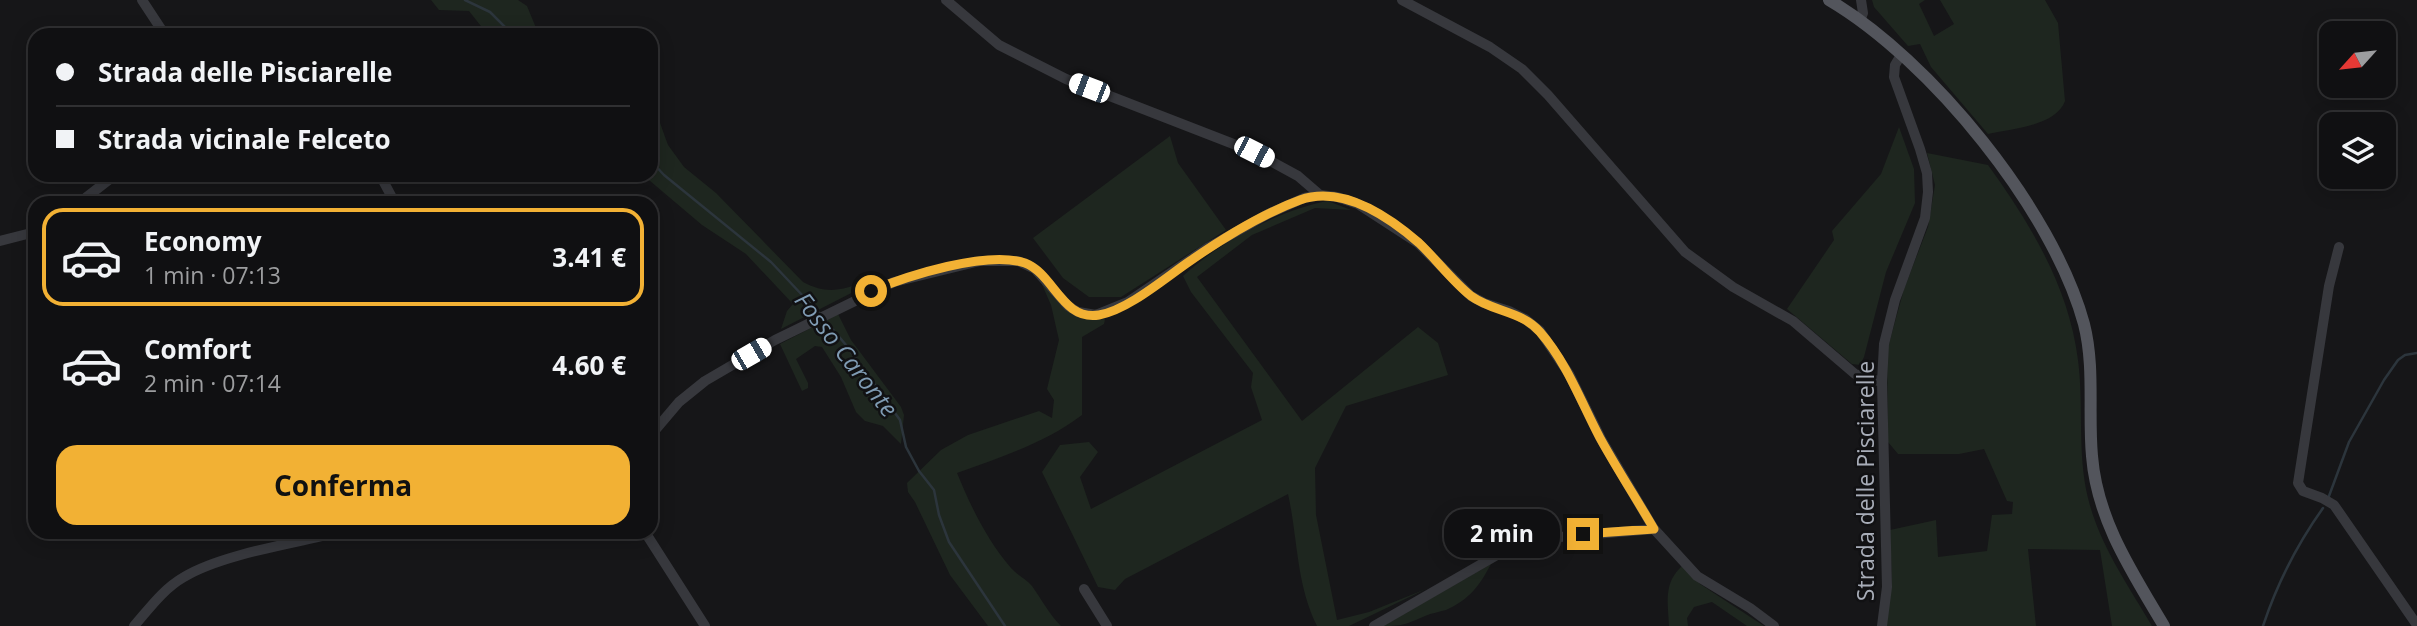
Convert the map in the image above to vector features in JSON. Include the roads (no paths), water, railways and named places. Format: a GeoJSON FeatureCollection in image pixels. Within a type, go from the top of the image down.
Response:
{"type":"FeatureCollection","features":[{"type":"Feature","properties":{"kind":"main road"},"geometry":{"type":"LineString","coordinates":[[1829,0],[1902,55],[1949,102],[2030,205],[2059,259],[2084,326],[2089,360],[2092,457],[2102,507],[2120,550],[2164,626]]}},
{"type":"Feature","properties":{"kind":"street"},"geometry":{"type":"LineString","coordinates":[[142,0],[160,28]]}},
{"type":"Feature","properties":{"kind":"street"},"geometry":{"type":"LineString","coordinates":[[946,0],[999,45],[1066,79],[1254,152],[1298,176],[1320,195]]}},
{"type":"Feature","properties":{"kind":"street"},"geometry":{"type":"LineString","coordinates":[[1402,0],[1490,47],[1522,69],[1548,95],[1685,252],[1708,271],[1793,321],[1855,374],[1882,382]]}},
{"type":"Feature","properties":{"kind":"street"},"geometry":{"type":"LineString","coordinates":[[1860,21],[1863,13],[1861,0]]}},
{"type":"Feature","properties":{"kind":"street","name":"Strada delle Pisciarelle"},"geometry":{"type":"LineString","coordinates":[[1882,626],[1886,587],[1882,382],[1884,344],[1895,300],[1925,218],[1928,192],[1927,173],[1920,149],[1894,77],[1895,65],[1902,55]]}},
{"type":"Feature","properties":{"kind":"street"},"geometry":{"type":"LineString","coordinates":[[88,196],[106,182]]}},
{"type":"Feature","properties":{"kind":"street"},"geometry":{"type":"LineString","coordinates":[[658,427],[690,392],[727,367],[849,302],[894,282],[980,261],[1008,260],[1027,264],[1035,269],[1060,298],[1078,312],[1096,315],[1128,302],[1209,247],[1268,214],[1304,198],[1320,195],[1337,197],[1358,204],[1418,243],[1471,296],[1508,311],[1539,331],[1569,374],[1601,439],[1654,529],[1697,576],[1774,626]]}},
{"type":"Feature","properties":{"kind":"street"},"geometry":{"type":"LineString","coordinates":[[0,241],[28,234]]}},
{"type":"Feature","properties":{"kind":"street"},"geometry":{"type":"LineString","coordinates":[[2339,247],[2323,322],[2298,483],[2303,492],[2334,505],[2417,625]]}},
{"type":"Feature","properties":{"kind":"street"},"geometry":{"type":"LineString","coordinates":[[1374,626],[1523,540],[1654,529]]}},
{"type":"Feature","properties":{"kind":"street"},"geometry":{"type":"LineString","coordinates":[[134,626],[160,595],[194,571],[228,559],[311,539]]}},
{"type":"Feature","properties":{"kind":"street"},"geometry":{"type":"LineString","coordinates":[[649,539],[705,626]]}},
{"type":"Feature","properties":{"kind":"street"},"geometry":{"type":"LineString","coordinates":[[1084,589],[1107,626]]}},
{"type":"Feature","properties":{"kind":"waterway","name":"Fosso Caronte"},"geometry":{"type":"LineString","coordinates":[[465,0],[490,12],[506,28]]}},
{"type":"Feature","properties":{"kind":"waterway","name":"Fosso Caronte"},"geometry":{"type":"LineString","coordinates":[[658,169],[771,262],[820,314]]}},
{"type":"Feature","properties":{"kind":"waterway","name":"Fosso Caronte"},"geometry":{"type":"LineString","coordinates":[[824,319],[900,420],[906,447],[919,471],[934,490],[939,515],[949,542],[1005,626]]}},
{"type":"Feature","properties":{"kind":"waterway"},"geometry":{"type":"LineString","coordinates":[[2329,496],[2349,442],[2384,380],[2398,360],[2405,355],[2417,353]]}},
{"type":"Feature","properties":{"kind":"waterway"},"geometry":{"type":"LineString","coordinates":[[2263,626],[2289,564],[2323,508]]}}]}
